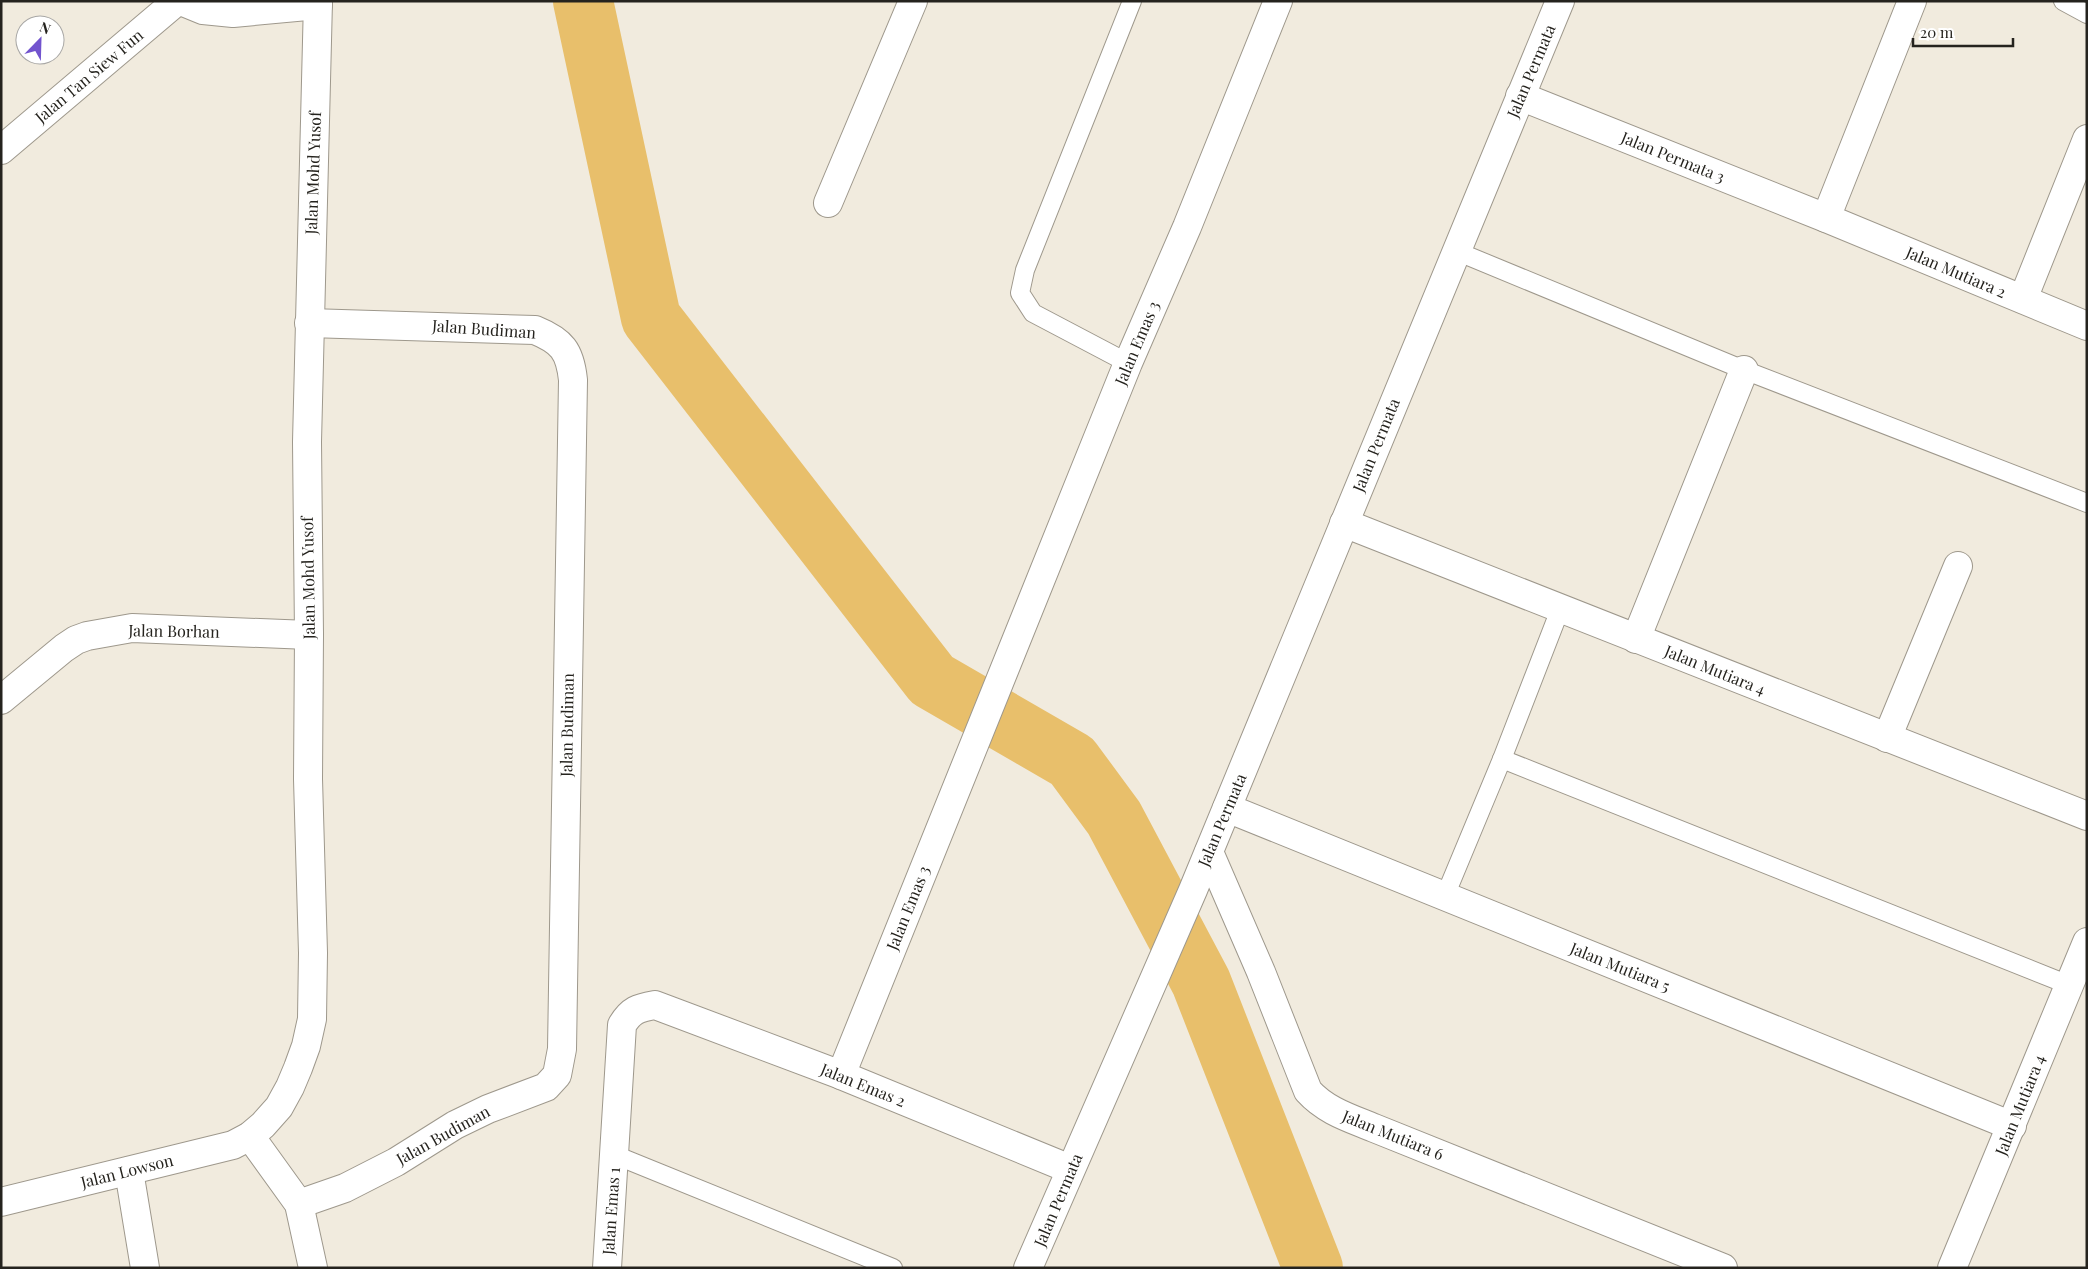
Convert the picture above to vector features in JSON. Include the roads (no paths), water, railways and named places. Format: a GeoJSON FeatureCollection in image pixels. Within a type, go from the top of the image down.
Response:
{"type":"FeatureCollection","features":[{"type":"Feature","properties":{"kind":"street","name":"Jalan Tan Siew Fun"},"geometry":{"type":"LineString","coordinates":[[1,150],[177,1]]}},
{"type":"Feature","properties":{"kind":"street"},"geometry":{"type":"LineString","coordinates":[[181,1],[203,10],[233,13],[318,3]]}},
{"type":"Feature","properties":{"kind":"street"},"geometry":{"type":"LineString","coordinates":[[828,203],[913,1]]}},
{"type":"Feature","properties":{"kind":"street","name":"Jalan Emas 3"},"geometry":{"type":"LineString","coordinates":[[841,1076],[1128,362],[1187,227],[1278,1]]}},
{"type":"Feature","properties":{"kind":"street","name":"Jalan Permata"},"geometry":{"type":"LineString","coordinates":[[1028,1268],[1209,852],[1560,1]]}},
{"type":"Feature","properties":{"kind":"street"},"geometry":{"type":"LineString","coordinates":[[1826,218],[1912,1]]}},
{"type":"Feature","properties":{"kind":"street","name":"Jalan Mohd Yusof"},"geometry":{"type":"LineString","coordinates":[[250,1136],[279,1107],[290,1088],[306,1046],[312,1019],[313,953],[308,779],[307,442],[318,3]]}},
{"type":"Feature","properties":{"kind":"street","name":"Jalan Permata 3"},"geometry":{"type":"LineString","coordinates":[[1520,96],[1826,218]]}},
{"type":"Feature","properties":{"kind":"street"},"geometry":{"type":"LineString","coordinates":[[2023,300],[2087,139]]}},
{"type":"Feature","properties":{"kind":"street","name":"Jalan Mutiara 2"},"geometry":{"type":"LineString","coordinates":[[1826,218],[2087,326]]}},
{"type":"Feature","properties":{"kind":"street","name":"Jalan Budiman"},"geometry":{"type":"LineString","coordinates":[[300,1204],[345,1188],[396,1162],[463,1121],[546,1087],[556,1075],[562,1049],[573,380],[571,363],[563,347],[551,337],[536,330],[309,323]]}},
{"type":"Feature","properties":{"kind":"street"},"geometry":{"type":"LineString","coordinates":[[1636,639],[1744,370]]}},
{"type":"Feature","properties":{"kind":"street","name":"Jalan Mutiara 4"},"geometry":{"type":"LineString","coordinates":[[1344,523],[2087,816]]}},
{"type":"Feature","properties":{"kind":"street"},"geometry":{"type":"LineString","coordinates":[[1887,738],[1958,566]]}},
{"type":"Feature","properties":{"kind":"street","name":"Jalan Borhan"},"geometry":{"type":"LineString","coordinates":[[1,700],[64,648],[76,640],[87,636],[132,628],[309,636]]}},
{"type":"Feature","properties":{"kind":"street","name":"Jalan Mutiara 5"},"geometry":{"type":"LineString","coordinates":[[1227,808],[2012,1126]]}},
{"type":"Feature","properties":{"kind":"street","name":"Jalan Mutiara 6"},"geometry":{"type":"LineString","coordinates":[[1209,852],[1261,972],[1308,1091],[1318,1102],[1366,1125],[1723,1268]]}},
{"type":"Feature","properties":{"kind":"street","name":"Jalan Mutiara 4"},"geometry":{"type":"LineString","coordinates":[[1952,1268],[2087,942]]}},
{"type":"Feature","properties":{"kind":"street","name":"Jalan Emas 2"},"geometry":{"type":"LineString","coordinates":[[655,1005],[841,1076],[1070,1169]]}},
{"type":"Feature","properties":{"kind":"street","name":"Jalan Emas 1"},"geometry":{"type":"LineString","coordinates":[[607,1268],[622,1025],[628,1014],[637,1008],[655,1005]]}},
{"type":"Feature","properties":{"kind":"street"},"geometry":{"type":"LineString","coordinates":[[250,1136],[300,1204],[313,1268]]}},
{"type":"Feature","properties":{"kind":"street","name":"Jalan Lowson"},"geometry":{"type":"LineString","coordinates":[[1,1202],[233,1145],[250,1136]]}},
{"type":"Feature","properties":{"kind":"street"},"geometry":{"type":"LineString","coordinates":[[128,1171],[145,1268]]}},
{"type":"Feature","properties":{"kind":"lane"},"geometry":{"type":"LineString","coordinates":[[1128,362],[1033,313],[1020,293],[1025,270],[1132,1]]}},
{"type":"Feature","properties":{"kind":"lane"},"geometry":{"type":"LineString","coordinates":[[2063,1],[2087,14]]}},
{"type":"Feature","properties":{"kind":"lane"},"geometry":{"type":"LineString","coordinates":[[1456,251],[1744,370],[2087,503]]}},
{"type":"Feature","properties":{"kind":"lane"},"geometry":{"type":"LineString","coordinates":[[1445,896],[1561,607]]}},
{"type":"Feature","properties":{"kind":"lane"},"geometry":{"type":"LineString","coordinates":[[1502,758],[2070,986]]}},
{"type":"Feature","properties":{"kind":"lane"},"geometry":{"type":"LineString","coordinates":[[615,1155],[893,1268]]}},
{"type":"Feature","properties":{"kind":"waterway"},"geometry":{"type":"LineString","coordinates":[[583,1],[651,318],[932,680],[1072,761],[1114,818],[1201,982],[1313,1268]]}}]}
